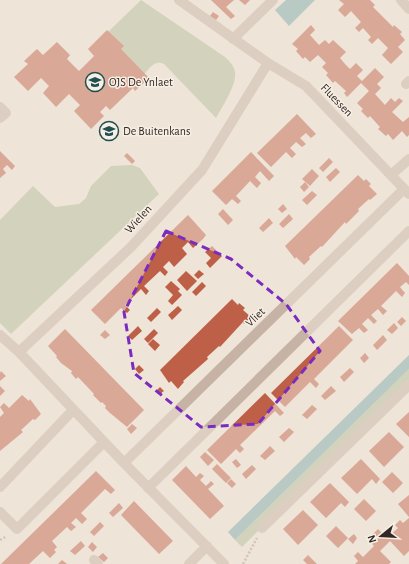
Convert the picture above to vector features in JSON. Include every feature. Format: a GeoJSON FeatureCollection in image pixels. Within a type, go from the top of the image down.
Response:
{"type":"FeatureCollection","features":[{"type":"Feature","properties":{"kind":"street","name":"Fluessen"},"geometry":{"type":"LineString","coordinates":[[179,0],[268,63],[306,86],[406,191]]}},
{"type":"Feature","properties":{"kind":"street"},"geometry":{"type":"LineString","coordinates":[[233,38],[273,0]]}},
{"type":"Feature","properties":{"kind":"street"},"geometry":{"type":"LineString","coordinates":[[401,0],[409,9]]}},
{"type":"Feature","properties":{"kind":"street","name":"Wielen"},"geometry":{"type":"LineString","coordinates":[[19,352],[131,247],[202,170],[268,63]]}},
{"type":"Feature","properties":{"kind":"street"},"geometry":{"type":"LineString","coordinates":[[0,107],[6,113],[0,118]]}},
{"type":"Feature","properties":{"kind":"street"},"geometry":{"type":"LineString","coordinates":[[391,176],[409,158]]}},
{"type":"Feature","properties":{"kind":"street","name":"Vliet"},"geometry":{"type":"LineString","coordinates":[[124,463],[406,191]]}},
{"type":"Feature","properties":{"kind":"street"},"geometry":{"type":"LineString","coordinates":[[148,488],[409,231]]}},
{"type":"Feature","properties":{"kind":"street"},"geometry":{"type":"LineString","coordinates":[[0,335],[19,352],[148,488],[224,564]]}},
{"type":"Feature","properties":{"kind":"street"},"geometry":{"type":"LineString","coordinates":[[262,528],[409,385]]}},
{"type":"Feature","properties":{"kind":"street"},"geometry":{"type":"LineString","coordinates":[[0,487],[73,410]]}},
{"type":"Feature","properties":{"kind":"street"},"geometry":{"type":"LineString","coordinates":[[0,512],[17,529],[104,442]]}},
{"type":"Feature","properties":{"kind":"street"},"geometry":{"type":"LineString","coordinates":[[189,564],[207,546]]}},
{"type":"Feature","properties":{"kind":"path"},"geometry":{"type":"LineString","coordinates":[[243,564],[262,528]]}},
{"type":"Feature","properties":{"kind":"highlighted area"},"geometry":{"type":"Polygon","coordinates":[[[166,231],[231,259],[286,304],[320,351],[258,424],[201,427],[134,373],[124,312],[166,231]]]}},
{"type":"Feature","properties":{"kind":"green space"},"geometry":{"type":"Polygon","coordinates":[[[141,0],[225,57],[232,65],[235,72],[234,83],[216,118],[164,64],[155,64],[149,68],[143,76],[111,45],[108,32],[141,0]]]}},
{"type":"Feature","properties":{"kind":"green space"},"geometry":{"type":"Polygon","coordinates":[[[132,165],[140,168],[159,194],[11,334],[0,323],[0,220],[33,186],[55,207],[79,204],[86,198],[91,186],[111,166],[132,165]]]}},
{"type":"Feature","properties":{"kind":"green space"},"geometry":{"type":"Polygon","coordinates":[[[409,369],[409,381],[242,547],[235,540],[409,369]]]}},
{"type":"Feature","properties":{"kind":"water"},"geometry":{"type":"Polygon","coordinates":[[[286,0],[315,0],[289,26],[275,10],[286,0]]]}},
{"type":"Feature","properties":{"kind":"water"},"geometry":{"type":"Polygon","coordinates":[[[409,355],[409,369],[235,540],[228,532],[409,355]]]}},
{"type":"Feature","properties":{"kind":"building"},"geometry":{"type":"Polygon","coordinates":[[[211,0],[234,0],[226,7],[235,16],[231,19],[211,0]]]}},
{"type":"Feature","properties":{"kind":"building"},"geometry":{"type":"Polygon","coordinates":[[[239,0],[250,0],[245,5],[239,0]]]}},
{"type":"Feature","properties":{"kind":"building"},"geometry":{"type":"Polygon","coordinates":[[[339,0],[370,0],[375,5],[373,7],[393,27],[394,25],[402,32],[400,34],[405,40],[398,47],[403,52],[391,64],[382,55],[388,48],[378,38],[372,44],[368,40],[371,37],[363,28],[359,32],[355,28],[361,22],[351,11],[345,17],[338,10],[344,4],[339,0]]]}},
{"type":"Feature","properties":{"kind":"building"},"geometry":{"type":"Polygon","coordinates":[[[213,12],[219,16],[216,20],[210,16],[213,12]]]}},
{"type":"Feature","properties":{"kind":"building"},"geometry":{"type":"Polygon","coordinates":[[[311,25],[315,30],[310,35],[319,45],[325,40],[329,44],[333,40],[346,52],[340,58],[350,69],[356,63],[363,70],[357,76],[362,81],[375,68],[384,77],[377,84],[381,88],[375,94],[385,105],[391,98],[395,102],[399,98],[403,101],[392,112],[403,122],[409,117],[409,135],[407,137],[402,131],[393,140],[388,134],[386,136],[378,129],[380,127],[370,116],[368,118],[361,111],[363,109],[357,103],[369,91],[361,83],[347,97],[344,93],[346,91],[335,81],[333,83],[326,75],[328,73],[322,67],[326,63],[318,55],[310,62],[305,57],[303,59],[296,51],[298,49],[292,44],[311,25]]]}},
{"type":"Feature","properties":{"kind":"building","name":"OJS De Ynlaet"},"geometry":{"type":"Polygon","coordinates":[[[107,30],[124,46],[121,49],[149,78],[135,91],[133,88],[110,110],[106,106],[100,112],[104,116],[91,129],[74,111],[80,105],[69,94],[56,107],[43,93],[49,86],[41,78],[28,91],[14,77],[28,64],[24,61],[37,49],[43,55],[57,42],[70,55],[67,59],[79,71],[94,56],[88,49],[107,30]]]}},
{"type":"Feature","properties":{"kind":"building"},"geometry":{"type":"Polygon","coordinates":[[[297,114],[316,134],[311,138],[306,133],[300,138],[306,144],[302,147],[296,142],[290,148],[296,154],[292,158],[286,152],[271,167],[257,153],[297,114]]]}},
{"type":"Feature","properties":{"kind":"building"},"geometry":{"type":"Polygon","coordinates":[[[0,151],[15,166],[12,170],[7,165],[3,169],[6,173],[0,178],[0,151]]]}},
{"type":"Feature","properties":{"kind":"building"},"geometry":{"type":"Polygon","coordinates":[[[251,152],[274,176],[269,181],[260,171],[255,177],[261,183],[257,188],[250,181],[236,196],[241,201],[238,204],[232,199],[226,205],[212,191],[251,152]]]}},
{"type":"Feature","properties":{"kind":"building"},"geometry":{"type":"Polygon","coordinates":[[[127,153],[135,161],[132,164],[124,156],[127,153]]]}},
{"type":"Feature","properties":{"kind":"building"},"geometry":{"type":"Polygon","coordinates":[[[329,158],[333,162],[323,172],[319,168],[329,158]]]}},
{"type":"Feature","properties":{"kind":"building"},"geometry":{"type":"Polygon","coordinates":[[[336,168],[340,172],[330,182],[326,177],[336,168]]]}},
{"type":"Feature","properties":{"kind":"building"},"geometry":{"type":"Polygon","coordinates":[[[312,169],[319,176],[310,186],[302,179],[312,169]]]}},
{"type":"Feature","properties":{"kind":"building"},"geometry":{"type":"Polygon","coordinates":[[[358,175],[364,181],[366,179],[371,184],[369,186],[377,194],[358,209],[359,211],[346,224],[345,222],[322,247],[321,246],[309,257],[310,259],[304,265],[296,257],[295,259],[285,246],[358,175]]]}},
{"type":"Feature","properties":{"kind":"building"},"geometry":{"type":"Polygon","coordinates":[[[305,182],[309,187],[304,192],[300,187],[305,182]]]}},
{"type":"Feature","properties":{"kind":"building"},"geometry":{"type":"Polygon","coordinates":[[[312,191],[317,195],[307,205],[302,200],[312,191]]]}},
{"type":"Feature","properties":{"kind":"building"},"geometry":{"type":"Polygon","coordinates":[[[283,204],[287,209],[282,213],[278,209],[283,204]]]}},
{"type":"Feature","properties":{"kind":"building"},"geometry":{"type":"Polygon","coordinates":[[[223,209],[233,220],[228,225],[218,214],[223,209]]]}},
{"type":"Feature","properties":{"kind":"building"},"geometry":{"type":"Polygon","coordinates":[[[289,214],[293,219],[283,228],[279,224],[289,214]]]}},
{"type":"Feature","properties":{"kind":"building"},"geometry":{"type":"Polygon","coordinates":[[[188,215],[206,235],[203,239],[193,248],[188,242],[182,248],[187,254],[174,267],[169,261],[163,267],[168,272],[165,276],[160,271],[144,286],[149,291],[146,295],[141,289],[125,305],[130,310],[127,313],[121,308],[105,324],[91,310],[188,215]]]}},
{"type":"Feature","properties":{"kind":"building"},"geometry":{"type":"Polygon","coordinates":[[[269,218],[273,223],[263,232],[259,228],[269,218]]]}},
{"type":"Feature","properties":{"kind":"building"},"geometry":{"type":"Polygon","coordinates":[[[212,246],[222,256],[210,268],[206,263],[211,258],[205,252],[212,246]]]}},
{"type":"Feature","properties":{"kind":"building"},"geometry":{"type":"Polygon","coordinates":[[[397,263],[409,276],[409,285],[406,282],[400,287],[405,293],[402,297],[396,291],[381,306],[387,311],[383,315],[378,309],[371,315],[377,321],[374,324],[368,318],[362,324],[368,330],[364,333],[359,328],[352,334],[338,321],[397,263]]]}},
{"type":"Feature","properties":{"kind":"building"},"geometry":{"type":"Polygon","coordinates":[[[199,270],[204,274],[198,279],[194,275],[199,270]]]}},
{"type":"Feature","properties":{"kind":"building"},"geometry":{"type":"Polygon","coordinates":[[[186,271],[197,281],[187,291],[177,280],[186,271]]]}},
{"type":"Feature","properties":{"kind":"building"},"geometry":{"type":"Polygon","coordinates":[[[171,281],[180,289],[178,291],[182,295],[172,305],[168,301],[173,295],[165,287],[171,281]]]}},
{"type":"Feature","properties":{"kind":"building"},"geometry":{"type":"Polygon","coordinates":[[[202,282],[206,286],[196,296],[192,292],[202,282]]]}},
{"type":"Feature","properties":{"kind":"building"},"geometry":{"type":"Polygon","coordinates":[[[232,299],[238,305],[239,303],[245,308],[243,310],[251,317],[244,324],[243,322],[220,347],[219,346],[207,357],[208,359],[183,381],[184,382],[178,389],[171,381],[169,383],[160,370],[232,299]]]}},
{"type":"Feature","properties":{"kind":"building"},"geometry":{"type":"Polygon","coordinates":[[[178,306],[182,310],[172,320],[168,315],[178,306]]]}},
{"type":"Feature","properties":{"kind":"building"},"geometry":{"type":"Polygon","coordinates":[[[157,308],[161,312],[151,322],[147,318],[157,308]]]}},
{"type":"Feature","properties":{"kind":"building"},"geometry":{"type":"Polygon","coordinates":[[[402,317],[406,321],[401,326],[397,322],[402,317]]]}},
{"type":"Feature","properties":{"kind":"building"},"geometry":{"type":"Polygon","coordinates":[[[394,323],[398,328],[392,334],[387,330],[394,323]]]}},
{"type":"Feature","properties":{"kind":"building"},"geometry":{"type":"Polygon","coordinates":[[[138,326],[142,331],[132,340],[128,336],[138,326]]]}},
{"type":"Feature","properties":{"kind":"building"},"geometry":{"type":"Polygon","coordinates":[[[339,326],[353,340],[314,379],[319,384],[316,388],[310,382],[285,407],[271,393],[339,326]]]}},
{"type":"Feature","properties":{"kind":"building"},"geometry":{"type":"Polygon","coordinates":[[[65,329],[144,410],[127,427],[105,408],[106,406],[93,395],[94,394],[78,377],[76,379],[71,373],[72,371],[61,363],[48,346],[65,329]]]}},
{"type":"Feature","properties":{"kind":"building"},"geometry":{"type":"Polygon","coordinates":[[[154,329],[158,333],[148,343],[144,339],[154,329]]]}},
{"type":"Feature","properties":{"kind":"building"},"geometry":{"type":"Polygon","coordinates":[[[105,330],[110,335],[105,339],[100,335],[105,330]]]}},
{"type":"Feature","properties":{"kind":"building"},"geometry":{"type":"Polygon","coordinates":[[[383,335],[387,340],[377,350],[373,345],[383,335]]]}},
{"type":"Feature","properties":{"kind":"building"},"geometry":{"type":"Polygon","coordinates":[[[153,339],[160,345],[155,351],[148,344],[153,339]]]}},
{"type":"Feature","properties":{"kind":"building"},"geometry":{"type":"Polygon","coordinates":[[[365,353],[369,358],[364,363],[360,358],[365,353]]]}},
{"type":"Feature","properties":{"kind":"building"},"geometry":{"type":"Polygon","coordinates":[[[139,365],[144,370],[139,374],[135,369],[139,365]]]}},
{"type":"Feature","properties":{"kind":"building"},"geometry":{"type":"Polygon","coordinates":[[[350,368],[354,372],[344,382],[340,377],[350,368]]]}},
{"type":"Feature","properties":{"kind":"building"},"geometry":{"type":"Polygon","coordinates":[[[1,371],[6,376],[0,381],[0,373],[1,371]]]}},
{"type":"Feature","properties":{"kind":"building"},"geometry":{"type":"Polygon","coordinates":[[[0,386],[5,391],[0,396],[0,386]]]}},
{"type":"Feature","properties":{"kind":"building"},"geometry":{"type":"Polygon","coordinates":[[[331,386],[336,391],[325,400],[321,396],[331,386]]]}},
{"type":"Feature","properties":{"kind":"building"},"geometry":{"type":"Polygon","coordinates":[[[160,387],[164,391],[160,394],[156,391],[160,387]]]}},
{"type":"Feature","properties":{"kind":"building"},"geometry":{"type":"Polygon","coordinates":[[[265,393],[284,413],[280,416],[275,411],[240,445],[244,449],[240,453],[236,449],[221,464],[207,450],[265,393]]]}},
{"type":"Feature","properties":{"kind":"building"},"geometry":{"type":"Polygon","coordinates":[[[22,395],[29,401],[30,399],[41,414],[35,420],[33,419],[21,430],[23,432],[0,451],[0,417],[4,413],[0,407],[4,403],[9,408],[22,395]]]}},
{"type":"Feature","properties":{"kind":"building"},"geometry":{"type":"Polygon","coordinates":[[[312,405],[317,409],[307,419],[302,415],[312,405]]]}},
{"type":"Feature","properties":{"kind":"building"},"geometry":{"type":"Polygon","coordinates":[[[409,412],[409,437],[396,424],[409,412]]]}},
{"type":"Feature","properties":{"kind":"building"},"geometry":{"type":"Polygon","coordinates":[[[132,424],[137,428],[131,434],[127,429],[132,424]]]}},
{"type":"Feature","properties":{"kind":"building"},"geometry":{"type":"Polygon","coordinates":[[[289,428],[294,432],[284,442],[279,437],[289,428]]]}},
{"type":"Feature","properties":{"kind":"building"},"geometry":{"type":"Polygon","coordinates":[[[389,432],[404,447],[384,467],[369,451],[389,432]]]}},
{"type":"Feature","properties":{"kind":"building"},"geometry":{"type":"Polygon","coordinates":[[[270,446],[275,451],[265,460],[260,456],[270,446]]]}},
{"type":"Feature","properties":{"kind":"building"},"geometry":{"type":"Polygon","coordinates":[[[205,452],[214,460],[208,466],[200,457],[205,452]]]}},
{"type":"Feature","properties":{"kind":"building"},"geometry":{"type":"Polygon","coordinates":[[[236,459],[241,465],[237,468],[232,462],[236,459]]]}},
{"type":"Feature","properties":{"kind":"building"},"geometry":{"type":"Polygon","coordinates":[[[361,459],[380,479],[376,484],[372,479],[357,494],[341,478],[361,459]]]}},
{"type":"Feature","properties":{"kind":"building"},"geometry":{"type":"Polygon","coordinates":[[[217,464],[231,478],[226,483],[212,469],[217,464]]]}},
{"type":"Feature","properties":{"kind":"building"},"geometry":{"type":"Polygon","coordinates":[[[252,465],[256,469],[246,479],[242,474],[252,465]]]}},
{"type":"Feature","properties":{"kind":"building"},"geometry":{"type":"Polygon","coordinates":[[[186,466],[196,477],[200,473],[204,476],[200,480],[206,486],[211,481],[214,484],[208,489],[224,506],[210,519],[172,480],[186,466]]]}},
{"type":"Feature","properties":{"kind":"building"},"geometry":{"type":"Polygon","coordinates":[[[96,471],[115,490],[111,494],[105,489],[81,513],[87,519],[82,524],[76,518],[71,523],[76,527],[71,531],[67,527],[52,541],[57,547],[54,550],[56,552],[50,558],[43,551],[29,564],[1,564],[96,471]]]}},
{"type":"Feature","properties":{"kind":"building"},"geometry":{"type":"Polygon","coordinates":[[[392,472],[403,483],[393,493],[382,482],[392,472]]]}},
{"type":"Feature","properties":{"kind":"building"},"geometry":{"type":"Polygon","coordinates":[[[231,479],[236,484],[232,488],[227,483],[231,479]]]}},
{"type":"Feature","properties":{"kind":"building"},"geometry":{"type":"Polygon","coordinates":[[[330,483],[349,502],[345,507],[341,503],[326,518],[310,502],[330,483]]]}},
{"type":"Feature","properties":{"kind":"building"},"geometry":{"type":"Polygon","coordinates":[[[409,495],[409,517],[398,504],[409,495]]]}},
{"type":"Feature","properties":{"kind":"building"},"geometry":{"type":"Polygon","coordinates":[[[364,499],[376,511],[366,521],[354,509],[364,499]]]}},
{"type":"Feature","properties":{"kind":"building"},"geometry":{"type":"Polygon","coordinates":[[[134,501],[173,541],[159,554],[121,515],[134,501]]]}},
{"type":"Feature","properties":{"kind":"building"},"geometry":{"type":"Polygon","coordinates":[[[119,503],[123,508],[113,517],[109,513],[119,503]]]}},
{"type":"Feature","properties":{"kind":"building"},"geometry":{"type":"Polygon","coordinates":[[[303,510],[318,525],[298,545],[283,529],[303,510]]]}},
{"type":"Feature","properties":{"kind":"building"},"geometry":{"type":"Polygon","coordinates":[[[409,518],[409,551],[404,556],[390,541],[380,551],[391,562],[389,564],[355,564],[358,561],[354,556],[358,552],[363,557],[374,546],[368,539],[378,529],[387,538],[398,528],[395,525],[400,520],[403,523],[409,518]]]}},
{"type":"Feature","properties":{"kind":"building"},"geometry":{"type":"Polygon","coordinates":[[[100,522],[104,526],[94,536],[90,532],[100,522]]]}},
{"type":"Feature","properties":{"kind":"building"},"geometry":{"type":"Polygon","coordinates":[[[336,526],[348,538],[338,548],[326,536],[336,526]]]}},
{"type":"Feature","properties":{"kind":"building"},"geometry":{"type":"Polygon","coordinates":[[[354,534],[357,538],[353,544],[348,539],[354,534]]]}},
{"type":"Feature","properties":{"kind":"building"},"geometry":{"type":"Polygon","coordinates":[[[81,541],[85,546],[75,555],[70,551],[81,541]]]}},
{"type":"Feature","properties":{"kind":"building"},"geometry":{"type":"Polygon","coordinates":[[[92,542],[97,547],[93,552],[88,547],[92,542]]]}},
{"type":"Feature","properties":{"kind":"building"},"geometry":{"type":"Polygon","coordinates":[[[103,553],[108,558],[104,562],[98,557],[103,553]]]}},
{"type":"Feature","properties":{"kind":"building"},"geometry":{"type":"Polygon","coordinates":[[[308,555],[317,564],[307,564],[303,560],[308,555]]]}},
{"type":"Feature","properties":{"kind":"building"},"geometry":{"type":"Polygon","coordinates":[[[62,560],[67,564],[58,564],[62,560]]]}},
{"type":"Feature","properties":{"kind":"place","name":"OJS De Ynlaet"},"geometry":{"type":"Point","coordinates":[95,82]}},
{"type":"Feature","properties":{"kind":"place","name":"De Buitenkans"},"geometry":{"type":"Point","coordinates":[109,131]}}]}
